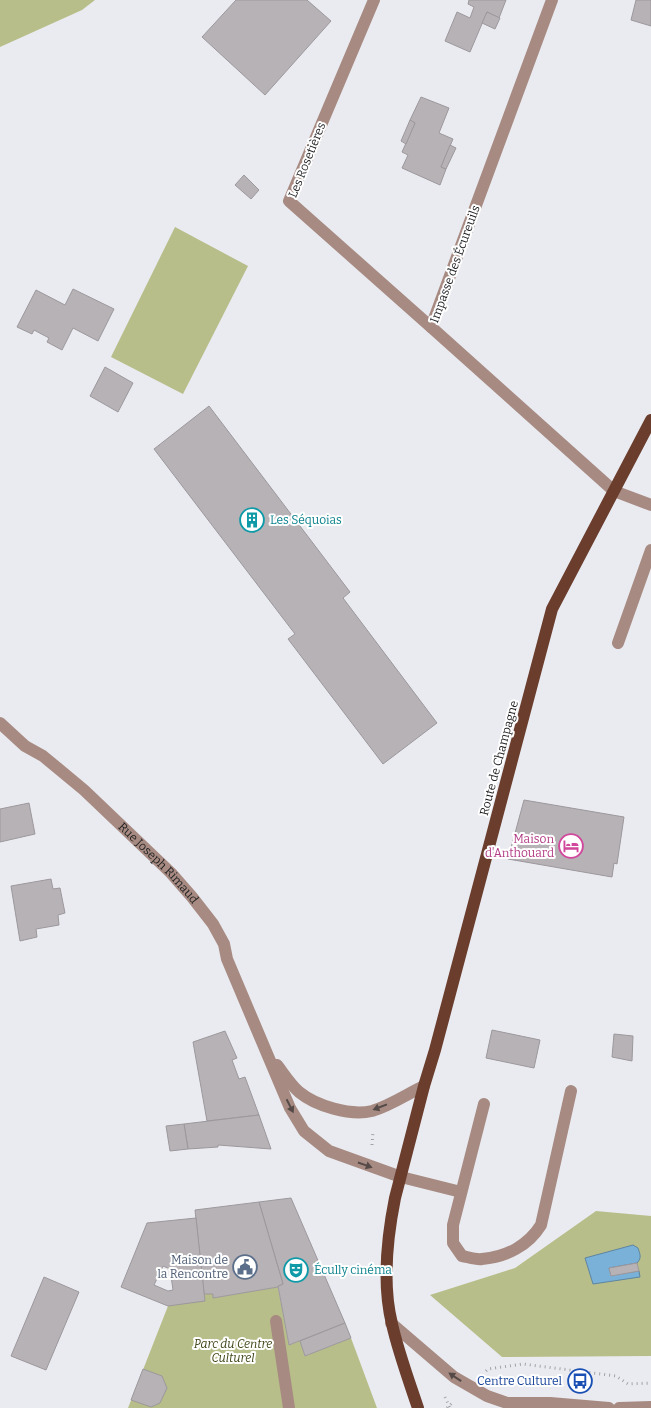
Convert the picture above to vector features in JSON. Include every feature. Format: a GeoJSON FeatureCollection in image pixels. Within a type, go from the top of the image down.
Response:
{"type":"FeatureCollection","features":[{"type":"Feature","properties":{"kind":"main road","name":"Route de Champagne"},"geometry":{"type":"LineString","coordinates":[[418,1408],[391,1323],[386,1278],[391,1217],[424,1086],[552,609],[651,420]]}},
{"type":"Feature","properties":{"kind":"street","name":"Les Rosetières"},"geometry":{"type":"LineString","coordinates":[[374,0],[289,201],[431,327]]}},
{"type":"Feature","properties":{"kind":"street","name":"Impasse des Écureuils"},"geometry":{"type":"LineString","coordinates":[[552,0],[431,327],[614,491]]}},
{"type":"Feature","properties":{"kind":"street"},"geometry":{"type":"LineString","coordinates":[[614,491],[651,505]]}},
{"type":"Feature","properties":{"kind":"street"},"geometry":{"type":"LineString","coordinates":[[618,642],[651,550]]}},
{"type":"Feature","properties":{"kind":"street","name":"Rue Joseph Rimaud"},"geometry":{"type":"LineString","coordinates":[[0,723],[25,746],[43,756],[84,790],[171,873],[192,897],[224,944],[227,959],[263,1046],[290,1108],[304,1130],[329,1151],[401,1177],[461,1192]]}},
{"type":"Feature","properties":{"kind":"street","name":"Rue Joseph Rimaud"},"geometry":{"type":"LineString","coordinates":[[263,1046],[290,1083],[300,1093],[330,1108],[358,1112],[370,1111],[424,1086]]}},
{"type":"Feature","properties":{"kind":"street"},"geometry":{"type":"LineString","coordinates":[[484,1104],[453,1225],[453,1243],[462,1256],[480,1260],[506,1254],[524,1245],[536,1233],[541,1224],[571,1091]]}},
{"type":"Feature","properties":{"kind":"street"},"geometry":{"type":"LineString","coordinates":[[276,1321],[289,1408]]}},
{"type":"Feature","properties":{"kind":"street"},"geometry":{"type":"LineString","coordinates":[[391,1323],[454,1377],[487,1396],[507,1403],[550,1403],[609,1408]]}},
{"type":"Feature","properties":{"kind":"street"},"geometry":{"type":"LineString","coordinates":[[532,1408],[550,1403]]}},
{"type":"Feature","properties":{"kind":"street"},"geometry":{"type":"LineString","coordinates":[[618,1408],[651,1407]]}},
{"type":"Feature","properties":{"kind":"path"},"geometry":{"type":"LineString","coordinates":[[371,1147],[373,1130]]}},
{"type":"Feature","properties":{"kind":"path"},"geometry":{"type":"LineString","coordinates":[[449,1407],[468,1385],[488,1369],[523,1364],[616,1376],[628,1384],[651,1383]]}},
{"type":"Feature","properties":{"kind":"green space"},"geometry":{"type":"Polygon","coordinates":[[[0,0],[95,0],[82,10],[0,47],[0,0]]]}},
{"type":"Feature","properties":{"kind":"green space"},"geometry":{"type":"Polygon","coordinates":[[[175,227],[248,266],[183,394],[111,357],[175,227]]]}},
{"type":"Feature","properties":{"kind":"green space"},"geometry":{"type":"Polygon","coordinates":[[[596,1211],[651,1216],[651,1356],[502,1357],[430,1295],[515,1268],[596,1211]]]}},
{"type":"Feature","properties":{"kind":"green space","name":"Parc du Centre Culturel"},"geometry":{"type":"Polygon","coordinates":[[[278,1287],[289,1345],[300,1341],[305,1356],[351,1338],[377,1408],[128,1408],[168,1306],[204,1294],[213,1294],[213,1298],[278,1287]]]}},
{"type":"Feature","properties":{"kind":"water"},"geometry":{"type":"Polygon","coordinates":[[[633,1245],[638,1248],[640,1254],[640,1259],[637,1263],[609,1268],[611,1275],[639,1271],[640,1277],[593,1284],[585,1258],[633,1245]]]}},
{"type":"Feature","properties":{"kind":"building"},"geometry":{"type":"Polygon","coordinates":[[[236,0],[307,0],[331,21],[265,95],[202,37],[236,0]]]}},
{"type":"Feature","properties":{"kind":"building"},"geometry":{"type":"Polygon","coordinates":[[[469,0],[506,0],[499,18],[487,12],[470,52],[445,41],[457,12],[470,18],[474,7],[468,4],[469,0]]]}},
{"type":"Feature","properties":{"kind":"building"},"geometry":{"type":"Polygon","coordinates":[[[636,0],[651,0],[651,26],[631,20],[636,0]]]}},
{"type":"Feature","properties":{"kind":"building"},"geometry":{"type":"Polygon","coordinates":[[[487,12],[500,18],[495,29],[482,23],[487,12]]]}},
{"type":"Feature","properties":{"kind":"building"},"geometry":{"type":"Polygon","coordinates":[[[421,97],[449,108],[439,133],[453,139],[441,167],[446,169],[440,185],[402,168],[408,155],[402,152],[415,123],[410,120],[421,97]]]}},
{"type":"Feature","properties":{"kind":"building"},"geometry":{"type":"Polygon","coordinates":[[[410,120],[415,123],[406,144],[401,141],[410,120]]]}},
{"type":"Feature","properties":{"kind":"building"},"geometry":{"type":"Polygon","coordinates":[[[450,145],[456,148],[446,169],[441,167],[450,145]]]}},
{"type":"Feature","properties":{"kind":"building"},"geometry":{"type":"Polygon","coordinates":[[[244,175],[259,190],[251,199],[235,185],[244,175]]]}},
{"type":"Feature","properties":{"kind":"building"},"geometry":{"type":"Polygon","coordinates":[[[73,289],[114,309],[98,341],[73,328],[62,350],[47,342],[49,338],[34,330],[32,334],[17,327],[36,290],[65,305],[73,289]]]}},
{"type":"Feature","properties":{"kind":"building"},"geometry":{"type":"Polygon","coordinates":[[[105,367],[133,383],[118,412],[90,396],[105,367]]]}},
{"type":"Feature","properties":{"kind":"building","name":"Les Séquoias"},"geometry":{"type":"Polygon","coordinates":[[[209,406],[350,592],[343,598],[437,723],[383,764],[288,639],[295,634],[154,449],[209,406]]]}},
{"type":"Feature","properties":{"kind":"building"},"geometry":{"type":"Polygon","coordinates":[[[524,800],[624,817],[617,864],[614,863],[612,877],[508,859],[524,800]]]}},
{"type":"Feature","properties":{"kind":"building"},"geometry":{"type":"Polygon","coordinates":[[[29,803],[35,834],[0,842],[0,809],[29,803]]]}},
{"type":"Feature","properties":{"kind":"building"},"geometry":{"type":"Polygon","coordinates":[[[51,879],[53,889],[60,888],[65,913],[58,915],[59,925],[36,929],[37,937],[20,941],[11,886],[51,879]]]}},
{"type":"Feature","properties":{"kind":"building"},"geometry":{"type":"Polygon","coordinates":[[[492,1030],[540,1040],[534,1068],[486,1058],[492,1030]]]}},
{"type":"Feature","properties":{"kind":"building"},"geometry":{"type":"Polygon","coordinates":[[[225,1031],[237,1058],[232,1060],[239,1079],[245,1077],[259,1115],[207,1121],[193,1042],[225,1031]]]}},
{"type":"Feature","properties":{"kind":"building"},"geometry":{"type":"Polygon","coordinates":[[[614,1034],[633,1036],[632,1061],[612,1057],[614,1034]]]}},
{"type":"Feature","properties":{"kind":"building"},"geometry":{"type":"Polygon","coordinates":[[[259,1115],[271,1149],[218,1145],[218,1147],[188,1149],[184,1124],[259,1115]]]}},
{"type":"Feature","properties":{"kind":"building"},"geometry":{"type":"Polygon","coordinates":[[[184,1124],[188,1149],[170,1151],[166,1126],[184,1124]]]}},
{"type":"Feature","properties":{"kind":"building"},"geometry":{"type":"Polygon","coordinates":[[[291,1198],[345,1323],[289,1345],[278,1286],[283,1284],[259,1202],[291,1198]]]}},
{"type":"Feature","properties":{"kind":"building"},"geometry":{"type":"Polygon","coordinates":[[[259,1202],[283,1284],[278,1287],[213,1298],[213,1294],[204,1294],[195,1210],[259,1202]]]}},
{"type":"Feature","properties":{"kind":"building"},"geometry":{"type":"Polygon","coordinates":[[[196,1218],[205,1301],[168,1306],[121,1287],[147,1223],[196,1218]],[[163,1266],[154,1285],[168,1291],[173,1290],[170,1269],[163,1266]]]}},
{"type":"Feature","properties":{"kind":"building"},"geometry":{"type":"Polygon","coordinates":[[[637,1263],[639,1271],[611,1276],[609,1268],[637,1263]]]}},
{"type":"Feature","properties":{"kind":"building"},"geometry":{"type":"Polygon","coordinates":[[[44,1277],[79,1292],[46,1370],[11,1356],[44,1277]]]}},
{"type":"Feature","properties":{"kind":"building"},"geometry":{"type":"Polygon","coordinates":[[[345,1323],[351,1338],[305,1356],[300,1341],[345,1323]]]}},
{"type":"Feature","properties":{"kind":"building"},"geometry":{"type":"Polygon","coordinates":[[[143,1369],[162,1376],[167,1388],[160,1403],[151,1407],[131,1400],[143,1369]]]}},
{"type":"Feature","properties":{"kind":"place","name":"Les Séquoias"},"geometry":{"type":"Point","coordinates":[252,520]}},
{"type":"Feature","properties":{"kind":"place","name":"Maison d'Anthouard"},"geometry":{"type":"Point","coordinates":[571,846]}},
{"type":"Feature","properties":{"kind":"place","name":"Maison de la Rencontre"},"geometry":{"type":"Point","coordinates":[245,1267]}},
{"type":"Feature","properties":{"kind":"place","name":"Écully cinéma"},"geometry":{"type":"Point","coordinates":[296,1270]}},
{"type":"Feature","properties":{"kind":"place","name":"Centre Culturel"},"geometry":{"type":"Point","coordinates":[580,1381]}}]}
